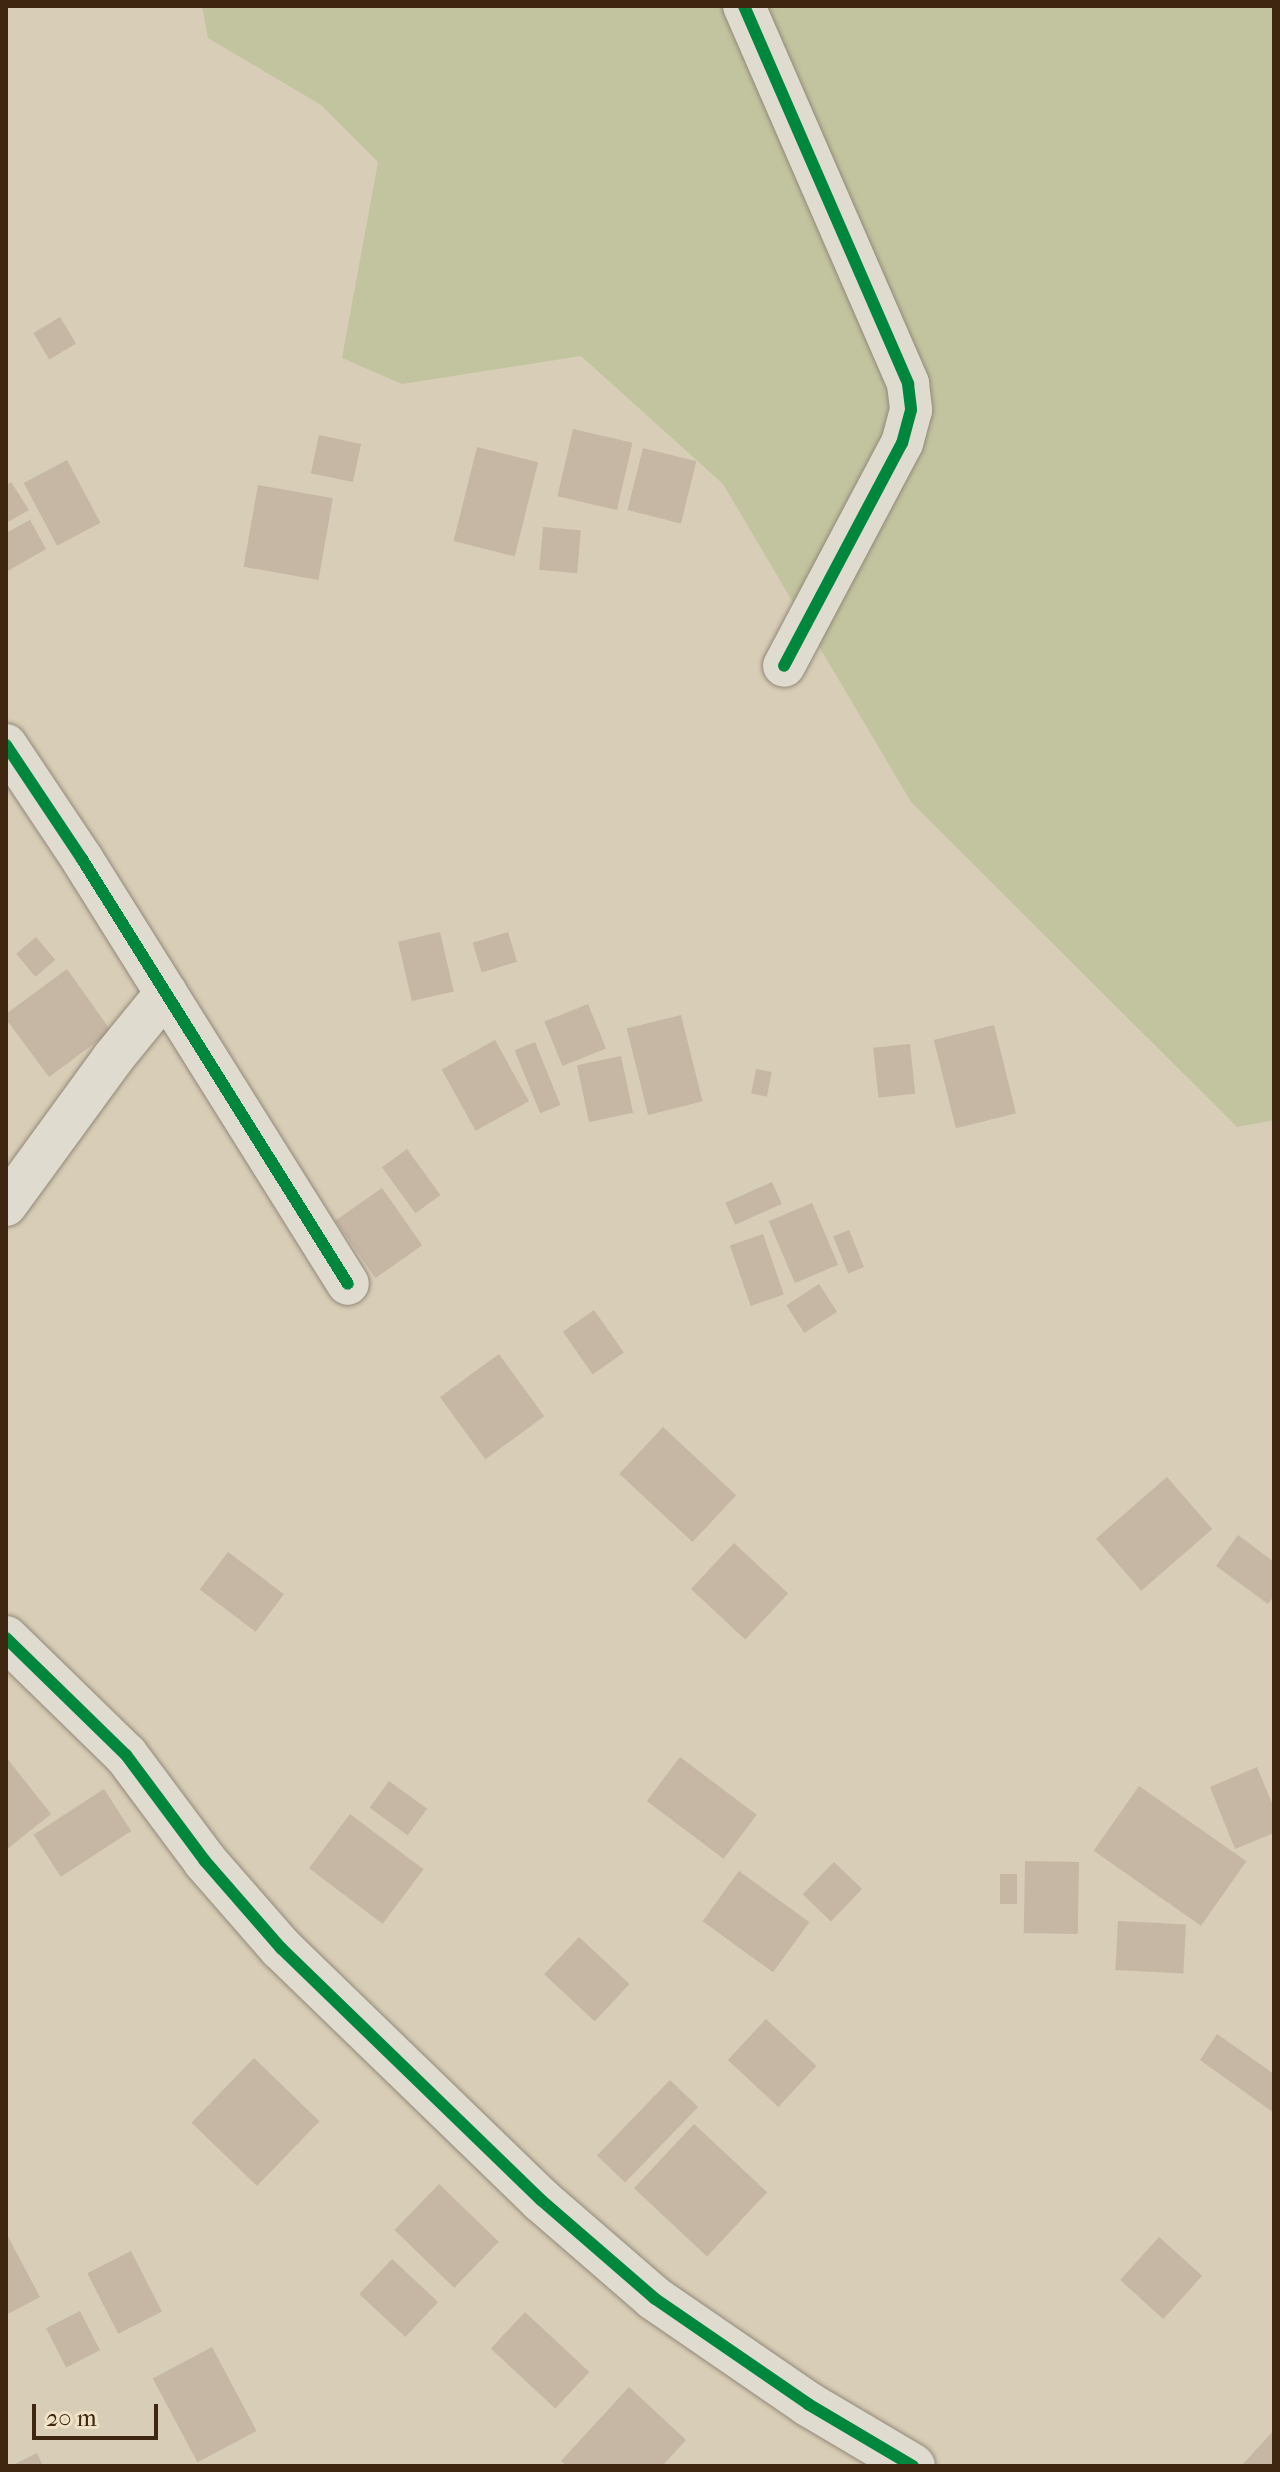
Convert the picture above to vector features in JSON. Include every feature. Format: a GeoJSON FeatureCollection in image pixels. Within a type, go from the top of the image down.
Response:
{"type":"FeatureCollection","features":[{"type":"Feature","properties":{"kind":"street"},"geometry":{"type":"LineString","coordinates":[[744,6],[902,369],[911,410],[902,443],[784,666]]}},
{"type":"Feature","properties":{"kind":"street"},"geometry":{"type":"LineString","coordinates":[[6,745],[348,1284]]}},
{"type":"Feature","properties":{"kind":"street"},"geometry":{"type":"LineString","coordinates":[[6,1205],[113,1058],[166,993]]}},
{"type":"Feature","properties":{"kind":"street"},"geometry":{"type":"LineString","coordinates":[[6,1638],[126,1755],[205,1861],[281,1948],[541,2200],[654,2298],[808,2404],[913,2466]]}},
{"type":"Feature","properties":{"kind":"green space"},"geometry":{"type":"Polygon","coordinates":[[[202,6],[1274,6],[1274,1120],[1237,1127],[911,802],[723,484],[581,356],[402,384],[342,358],[378,162],[321,105],[208,38],[202,6]]]}},
{"type":"Feature","properties":{"kind":"building"},"geometry":{"type":"Polygon","coordinates":[[[60,317],[76,344],[49,360],[33,333],[60,317]]]}},
{"type":"Feature","properties":{"kind":"building"},"geometry":{"type":"Polygon","coordinates":[[[573,429],[632,443],[617,510],[557,496],[573,429]]]}},
{"type":"Feature","properties":{"kind":"building"},"geometry":{"type":"Polygon","coordinates":[[[319,435],[361,444],[353,482],[311,473],[319,435]]]}},
{"type":"Feature","properties":{"kind":"building"},"geometry":{"type":"Polygon","coordinates":[[[477,447],[538,462],[515,556],[454,541],[477,447]]]}},
{"type":"Feature","properties":{"kind":"building"},"geometry":{"type":"Polygon","coordinates":[[[643,448],[696,461],[681,523],[628,510],[643,448]]]}},
{"type":"Feature","properties":{"kind":"building"},"geometry":{"type":"Polygon","coordinates":[[[67,460],[100,523],[57,546],[24,483],[67,460]]]}},
{"type":"Feature","properties":{"kind":"building"},"geometry":{"type":"Polygon","coordinates":[[[11,482],[29,510],[6,523],[6,486],[11,482]]]}},
{"type":"Feature","properties":{"kind":"building"},"geometry":{"type":"Polygon","coordinates":[[[258,485],[333,498],[318,580],[244,567],[258,485]]]}},
{"type":"Feature","properties":{"kind":"building"},"geometry":{"type":"Polygon","coordinates":[[[30,520],[46,549],[6,572],[6,533],[30,520]]]}},
{"type":"Feature","properties":{"kind":"building"},"geometry":{"type":"Polygon","coordinates":[[[543,527],[581,530],[577,573],[539,570],[543,527]]]}},
{"type":"Feature","properties":{"kind":"building"},"geometry":{"type":"Polygon","coordinates":[[[440,932],[454,991],[412,1001],[398,942],[440,932]]]}},
{"type":"Feature","properties":{"kind":"building"},"geometry":{"type":"Polygon","coordinates":[[[508,932],[517,962],[482,972],[473,943],[508,932]]]}},
{"type":"Feature","properties":{"kind":"building"},"geometry":{"type":"Polygon","coordinates":[[[36,937],[55,960],[35,977],[16,954],[36,937]]]}},
{"type":"Feature","properties":{"kind":"building"},"geometry":{"type":"Polygon","coordinates":[[[67,969],[111,1031],[49,1077],[6,1019],[6,1014],[67,969]]]}},
{"type":"Feature","properties":{"kind":"building"},"geometry":{"type":"Polygon","coordinates":[[[588,1004],[606,1049],[562,1066],[544,1022],[588,1004]]]}},
{"type":"Feature","properties":{"kind":"building"},"geometry":{"type":"Polygon","coordinates":[[[681,1015],[703,1101],[648,1115],[627,1029],[681,1015]]]}},
{"type":"Feature","properties":{"kind":"building"},"geometry":{"type":"Polygon","coordinates":[[[994,1025],[1016,1113],[956,1128],[934,1040],[994,1025]]]}},
{"type":"Feature","properties":{"kind":"building"},"geometry":{"type":"Polygon","coordinates":[[[495,1040],[529,1101],[476,1131],[442,1070],[495,1040]]]}},
{"type":"Feature","properties":{"kind":"building"},"geometry":{"type":"Polygon","coordinates":[[[535,1042],[560,1105],[540,1113],[515,1050],[535,1042]]]}},
{"type":"Feature","properties":{"kind":"building"},"geometry":{"type":"Polygon","coordinates":[[[910,1044],[915,1094],[878,1098],[873,1048],[910,1044]]]}},
{"type":"Feature","properties":{"kind":"building"},"geometry":{"type":"Polygon","coordinates":[[[621,1056],[633,1113],[589,1122],[577,1065],[621,1056]]]}},
{"type":"Feature","properties":{"kind":"building"},"geometry":{"type":"Polygon","coordinates":[[[756,1069],[772,1072],[767,1097],[751,1094],[756,1069]]]}},
{"type":"Feature","properties":{"kind":"building"},"geometry":{"type":"Polygon","coordinates":[[[407,1149],[441,1195],[415,1213],[382,1167],[407,1149]]]}},
{"type":"Feature","properties":{"kind":"building"},"geometry":{"type":"Polygon","coordinates":[[[772,1182],[782,1204],[735,1225],[725,1203],[772,1182]]]}},
{"type":"Feature","properties":{"kind":"building"},"geometry":{"type":"Polygon","coordinates":[[[382,1188],[422,1245],[375,1278],[335,1221],[382,1188]]]}},
{"type":"Feature","properties":{"kind":"building"},"geometry":{"type":"Polygon","coordinates":[[[812,1203],[838,1265],[795,1283],[769,1221],[812,1203]]]}},
{"type":"Feature","properties":{"kind":"building"},"geometry":{"type":"Polygon","coordinates":[[[849,1230],[864,1267],[848,1273],[833,1236],[849,1230]]]}},
{"type":"Feature","properties":{"kind":"building"},"geometry":{"type":"Polygon","coordinates":[[[763,1234],[784,1295],[751,1306],[730,1245],[763,1234]]]}},
{"type":"Feature","properties":{"kind":"building"},"geometry":{"type":"Polygon","coordinates":[[[819,1284],[837,1312],[804,1333],[786,1305],[819,1284]]]}},
{"type":"Feature","properties":{"kind":"building"},"geometry":{"type":"Polygon","coordinates":[[[594,1310],[624,1353],[593,1374],[563,1332],[594,1310]]]}},
{"type":"Feature","properties":{"kind":"building"},"geometry":{"type":"Polygon","coordinates":[[[499,1354],[544,1416],[485,1459],[440,1397],[499,1354]]]}},
{"type":"Feature","properties":{"kind":"building"},"geometry":{"type":"Polygon","coordinates":[[[663,1427],[736,1495],[692,1542],[619,1474],[663,1427]]]}},
{"type":"Feature","properties":{"kind":"building"},"geometry":{"type":"Polygon","coordinates":[[[1167,1477],[1212,1529],[1141,1591],[1096,1539],[1167,1477]]]}},
{"type":"Feature","properties":{"kind":"building"},"geometry":{"type":"Polygon","coordinates":[[[1238,1535],[1274,1562],[1274,1596],[1268,1604],[1216,1566],[1238,1535]]]}},
{"type":"Feature","properties":{"kind":"building"},"geometry":{"type":"Polygon","coordinates":[[[734,1543],[788,1593],[745,1640],[691,1589],[734,1543]]]}},
{"type":"Feature","properties":{"kind":"building"},"geometry":{"type":"Polygon","coordinates":[[[228,1552],[284,1594],[256,1632],[200,1590],[228,1552]]]}},
{"type":"Feature","properties":{"kind":"building"},"geometry":{"type":"Polygon","coordinates":[[[6,1757],[51,1814],[6,1850],[6,1757]]]}},
{"type":"Feature","properties":{"kind":"building"},"geometry":{"type":"Polygon","coordinates":[[[680,1757],[757,1815],[724,1859],[647,1801],[680,1757]]]}},
{"type":"Feature","properties":{"kind":"building"},"geometry":{"type":"Polygon","coordinates":[[[1257,1767],[1274,1808],[1274,1833],[1235,1849],[1210,1787],[1257,1767]]]}},
{"type":"Feature","properties":{"kind":"building"},"geometry":{"type":"Polygon","coordinates":[[[389,1781],[427,1809],[408,1835],[370,1808],[389,1781]]]}},
{"type":"Feature","properties":{"kind":"building"},"geometry":{"type":"Polygon","coordinates":[[[1139,1786],[1246,1861],[1201,1926],[1094,1851],[1139,1786]]]}},
{"type":"Feature","properties":{"kind":"building"},"geometry":{"type":"Polygon","coordinates":[[[104,1789],[131,1831],[61,1877],[34,1835],[104,1789]]]}},
{"type":"Feature","properties":{"kind":"building"},"geometry":{"type":"Polygon","coordinates":[[[350,1814],[423,1869],[383,1924],[309,1868],[350,1814]]]}},
{"type":"Feature","properties":{"kind":"building"},"geometry":{"type":"Polygon","coordinates":[[[1025,1861],[1079,1862],[1078,1934],[1024,1933],[1025,1861]]]}},
{"type":"Feature","properties":{"kind":"building"},"geometry":{"type":"Polygon","coordinates":[[[834,1862],[862,1889],[831,1921],[803,1894],[834,1862]]]}},
{"type":"Feature","properties":{"kind":"building"},"geometry":{"type":"Polygon","coordinates":[[[739,1871],[809,1922],[773,1972],[703,1921],[739,1871]]]}},
{"type":"Feature","properties":{"kind":"building"},"geometry":{"type":"Polygon","coordinates":[[[1000,1874],[1017,1874],[1017,1904],[1000,1904],[1000,1874]]]}},
{"type":"Feature","properties":{"kind":"building"},"geometry":{"type":"Polygon","coordinates":[[[1118,1921],[1186,1925],[1183,1973],[1115,1970],[1118,1921]]]}},
{"type":"Feature","properties":{"kind":"building"},"geometry":{"type":"Polygon","coordinates":[[[579,1937],[629,1984],[595,2021],[544,1974],[579,1937]]]}},
{"type":"Feature","properties":{"kind":"building"},"geometry":{"type":"Polygon","coordinates":[[[766,2019],[816,2066],[778,2107],[728,2060],[766,2019]]]}},
{"type":"Feature","properties":{"kind":"building"},"geometry":{"type":"Polygon","coordinates":[[[1217,2034],[1274,2074],[1274,2113],[1200,2060],[1217,2034]]]}},
{"type":"Feature","properties":{"kind":"building"},"geometry":{"type":"Polygon","coordinates":[[[254,2058],[319,2121],[257,2186],[191,2123],[254,2058]]]}},
{"type":"Feature","properties":{"kind":"building"},"geometry":{"type":"Polygon","coordinates":[[[670,2080],[698,2107],[625,2183],[597,2156],[670,2080]]]}},
{"type":"Feature","properties":{"kind":"building"},"geometry":{"type":"Polygon","coordinates":[[[694,2124],[767,2192],[707,2257],[634,2188],[694,2124]]]}},
{"type":"Feature","properties":{"kind":"building"},"geometry":{"type":"Polygon","coordinates":[[[439,2184],[499,2242],[454,2288],[395,2230],[439,2184]]]}},
{"type":"Feature","properties":{"kind":"building"},"geometry":{"type":"Polygon","coordinates":[[[6,2233],[40,2297],[6,2315],[6,2233]]]}},
{"type":"Feature","properties":{"kind":"building"},"geometry":{"type":"Polygon","coordinates":[[[1159,2237],[1202,2276],[1163,2319],[1120,2280],[1159,2237]]]}},
{"type":"Feature","properties":{"kind":"building"},"geometry":{"type":"Polygon","coordinates":[[[131,2251],[162,2312],[118,2334],[87,2273],[131,2251]]]}},
{"type":"Feature","properties":{"kind":"building"},"geometry":{"type":"Polygon","coordinates":[[[392,2259],[438,2302],[405,2337],[359,2294],[392,2259]]]}},
{"type":"Feature","properties":{"kind":"building"},"geometry":{"type":"Polygon","coordinates":[[[80,2311],[100,2350],[66,2367],[46,2328],[80,2311]]]}},
{"type":"Feature","properties":{"kind":"building"},"geometry":{"type":"Polygon","coordinates":[[[525,2312],[589,2372],[555,2409],[491,2349],[525,2312]]]}},
{"type":"Feature","properties":{"kind":"building"},"geometry":{"type":"Polygon","coordinates":[[[212,2347],[257,2431],[197,2462],[153,2378],[212,2347]]]}},
{"type":"Feature","properties":{"kind":"building"},"geometry":{"type":"Polygon","coordinates":[[[629,2387],[686,2440],[662,2466],[567,2466],[561,2461],[629,2387]]]}},
{"type":"Feature","properties":{"kind":"building"},"geometry":{"type":"Polygon","coordinates":[[[1274,2430],[1274,2466],[1245,2466],[1243,2464],[1274,2430]]]}},
{"type":"Feature","properties":{"kind":"building"},"geometry":{"type":"Polygon","coordinates":[[[37,2453],[43,2466],[11,2466],[37,2453]]]}},
{"type":"Feature","properties":{"kind":"cycle path"},"geometry":{"type":"LineString","coordinates":[[744,6],[908,384],[911,410],[902,443],[784,666]]}},
{"type":"Feature","properties":{"kind":"cycle path"},"geometry":{"type":"LineString","coordinates":[[6,745],[82,859],[348,1284]]}},
{"type":"Feature","properties":{"kind":"cycle path"},"geometry":{"type":"LineString","coordinates":[[6,1638],[126,1755],[205,1861],[281,1948],[541,2200],[654,2298],[808,2404],[913,2466]]}}]}
